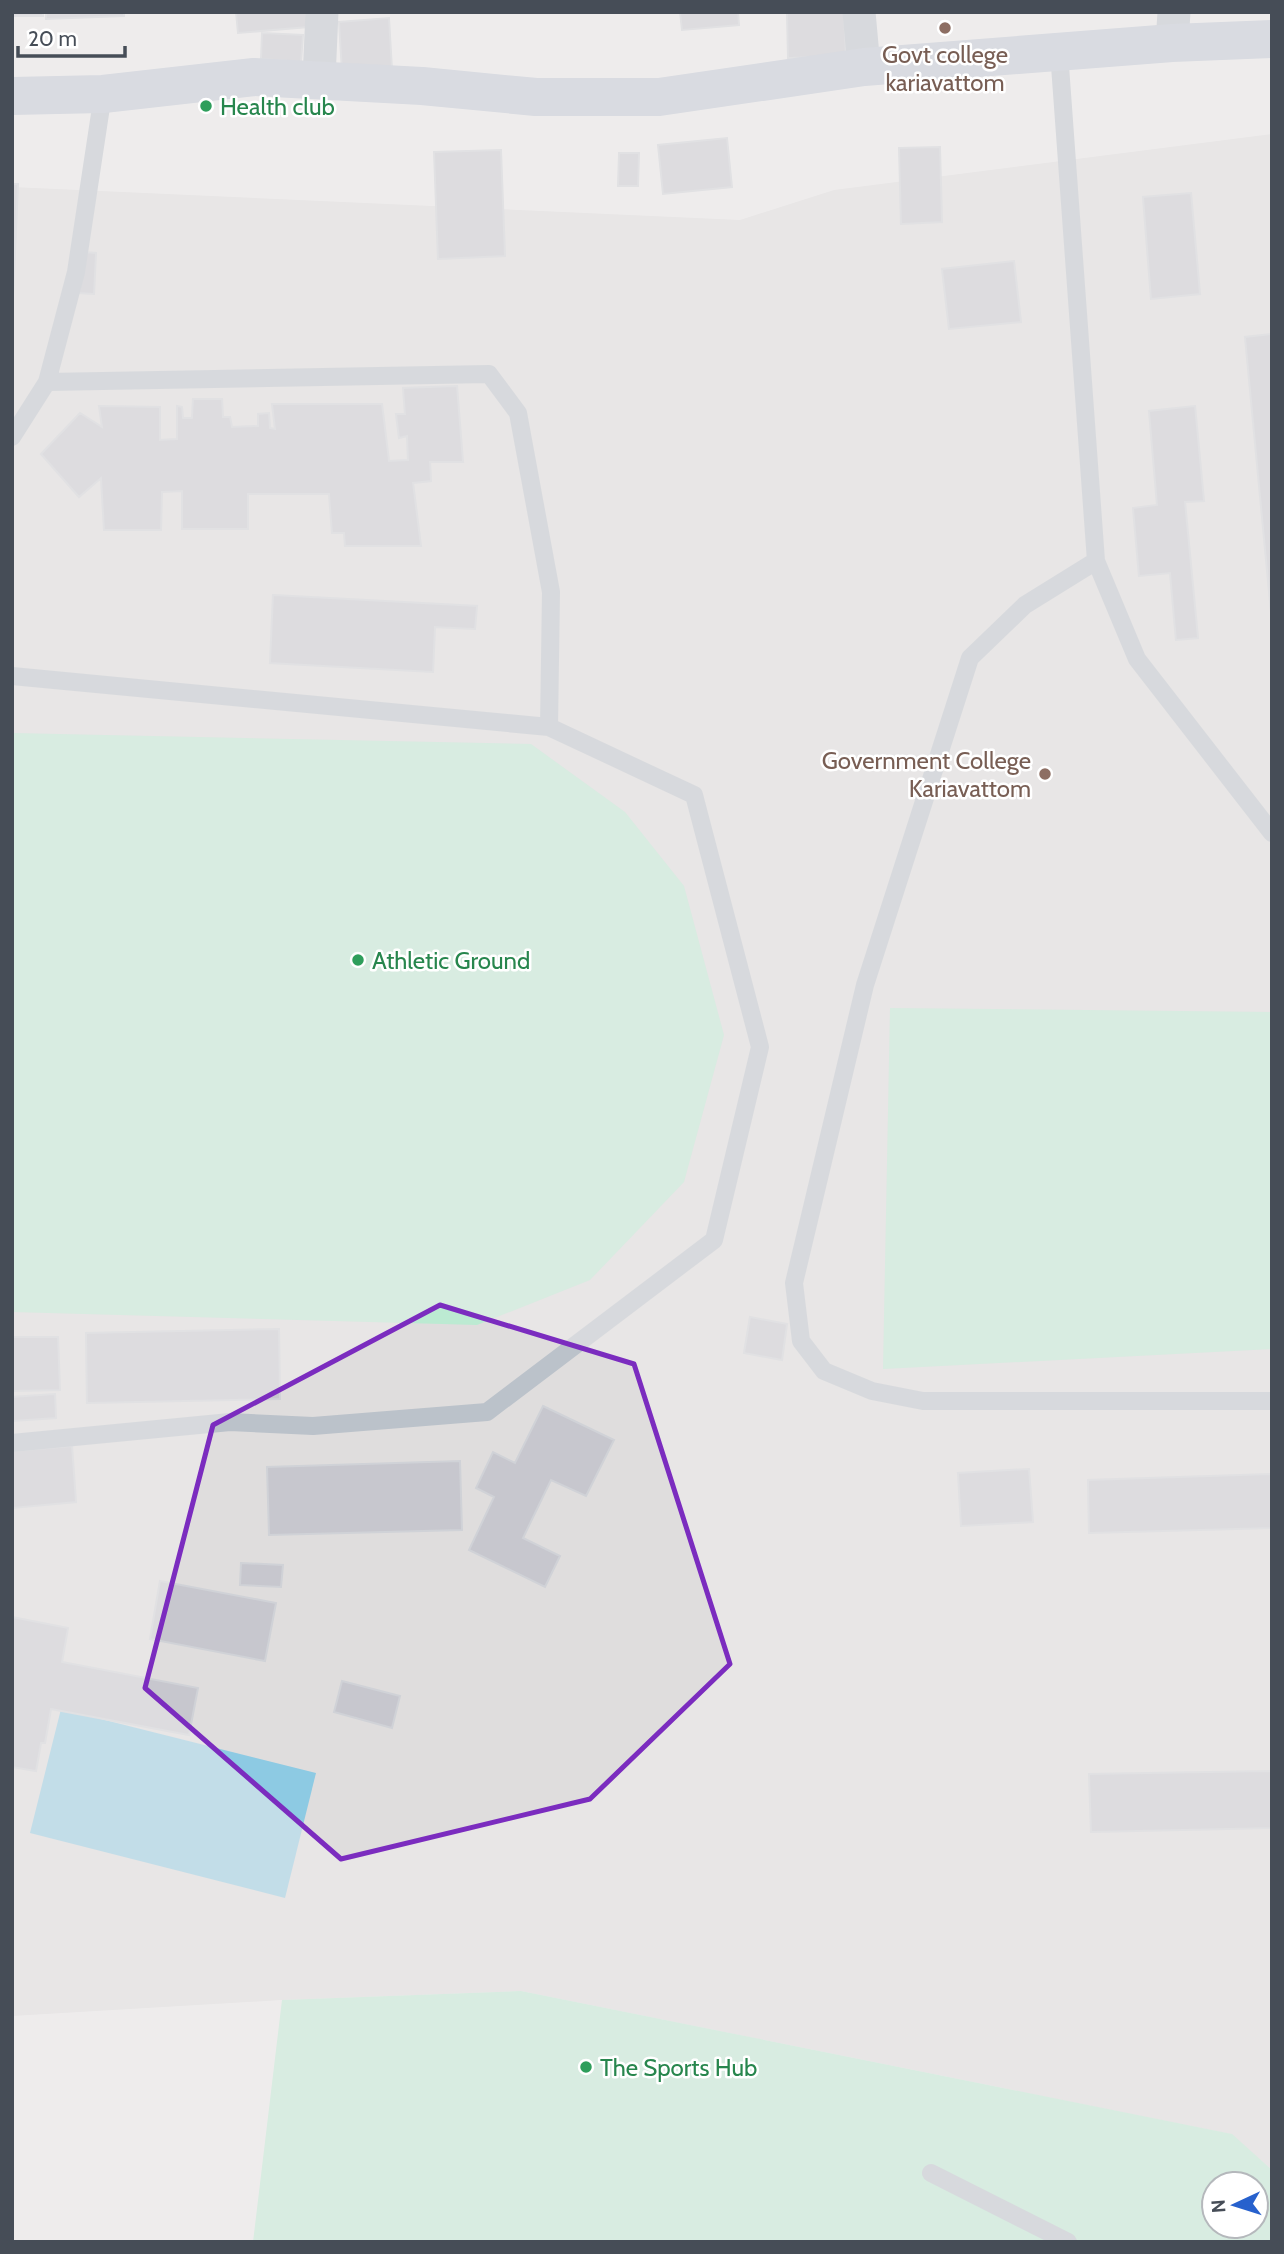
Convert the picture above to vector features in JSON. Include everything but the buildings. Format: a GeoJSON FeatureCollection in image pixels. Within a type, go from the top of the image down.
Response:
{"type":"FeatureCollection","features":[{"type":"Feature","properties":{"kind":"main road"},"geometry":{"type":"LineString","coordinates":[[12,96],[103,94],[254,77],[422,86],[536,97],[659,97],[864,67],[1059,52],[1173,28],[1272,39]]}},
{"type":"Feature","properties":{"kind":"street"},"geometry":{"type":"LineString","coordinates":[[319,79],[322,12]]}},
{"type":"Feature","properties":{"kind":"street"},"geometry":{"type":"LineString","coordinates":[[859,12],[864,67]]}},
{"type":"Feature","properties":{"kind":"lane"},"geometry":{"type":"LineString","coordinates":[[1059,52],[1096,561],[1137,659],[1272,833]]}},
{"type":"Feature","properties":{"kind":"lane"},"geometry":{"type":"LineString","coordinates":[[12,437],[47,382],[76,272],[103,94]]}},
{"type":"Feature","properties":{"kind":"lane"},"geometry":{"type":"LineString","coordinates":[[47,382],[489,374],[518,414],[551,592],[549,727]]}},
{"type":"Feature","properties":{"kind":"lane"},"geometry":{"type":"LineString","coordinates":[[1096,561],[1025,605],[970,658],[865,985],[794,1283],[801,1341],[824,1371],[872,1391],[923,1401],[1272,1401]]}},
{"type":"Feature","properties":{"kind":"lane"},"geometry":{"type":"LineString","coordinates":[[12,676],[549,727],[694,795],[760,1047],[714,1240],[487,1412],[313,1426],[230,1422],[12,1443]]}},
{"type":"Feature","properties":{"kind":"lane"},"geometry":{"type":"LineString","coordinates":[[931,2173],[1068,2242]]}},
{"type":"Feature","properties":{"kind":"highlighted area"},"geometry":{"type":"Polygon","coordinates":[[[440,1305],[634,1364],[730,1664],[590,1799],[341,1859],[145,1688],[213,1425],[440,1305]]]}},
{"type":"Feature","properties":{"kind":"shaded area"},"geometry":{"type":"Polygon","coordinates":[[[1272,134],[1272,2170],[1231,2134],[521,1991],[282,2000],[12,2016],[12,187],[740,220],[834,190],[1272,134]]]}},
{"type":"Feature","properties":{"kind":"green space","name":"Athletic Ground"},"geometry":{"type":"Polygon","coordinates":[[[12,733],[531,744],[625,812],[684,886],[724,1035],[684,1182],[590,1280],[477,1325],[12,1312],[12,733]]]}},
{"type":"Feature","properties":{"kind":"green space"},"geometry":{"type":"Polygon","coordinates":[[[890,1008],[1272,1012],[1272,1349],[883,1369],[890,1008]]]}},
{"type":"Feature","properties":{"kind":"green space","name":"The Sports Hub"},"geometry":{"type":"Polygon","coordinates":[[[521,1991],[1232,2134],[1272,2170],[1272,2242],[253,2242],[282,2000],[521,1991]]]}},
{"type":"Feature","properties":{"kind":"water"},"geometry":{"type":"Polygon","coordinates":[[[61,1709],[316,1773],[285,1898],[30,1833],[61,1709]]]}},
{"type":"Feature","properties":{"kind":"place","name":"Govt college kariavattom"},"geometry":{"type":"Point","coordinates":[945,28]}},
{"type":"Feature","properties":{"kind":"place","name":"Health club"},"geometry":{"type":"Point","coordinates":[206,106]}},
{"type":"Feature","properties":{"kind":"place","name":"Government College Kariavattom"},"geometry":{"type":"Point","coordinates":[1045,774]}},
{"type":"Feature","properties":{"kind":"place","name":"Athletic Ground"},"geometry":{"type":"Point","coordinates":[358,960]}},
{"type":"Feature","properties":{"kind":"place","name":"The Sports Hub"},"geometry":{"type":"Point","coordinates":[586,2067]}}]}
